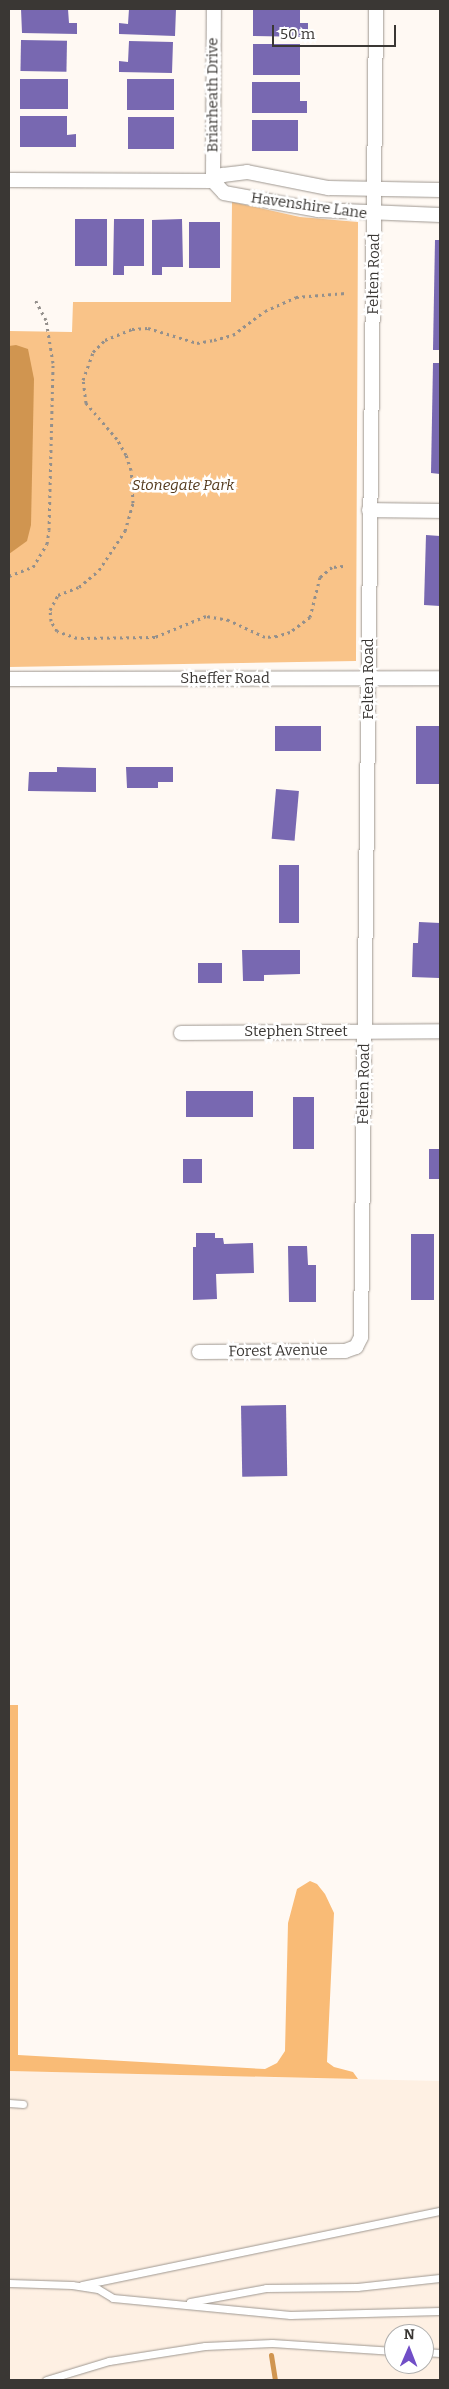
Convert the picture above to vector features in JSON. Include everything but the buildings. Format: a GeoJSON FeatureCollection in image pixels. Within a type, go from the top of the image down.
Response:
{"type":"FeatureCollection","features":[{"type":"Feature","properties":{"kind":"street","name":"Briarheath Drive"},"geometry":{"type":"LineString","coordinates":[[213,182],[214,9]]}},
{"type":"Feature","properties":{"kind":"street","name":"Felten Road"},"geometry":{"type":"LineString","coordinates":[[356,1347],[361,1337],[370,679],[369,510],[375,189],[376,9]]}},
{"type":"Feature","properties":{"kind":"street","name":"Havenshire Lane"},"geometry":{"type":"LineString","coordinates":[[9,180],[213,182],[223,175],[247,172],[309,186],[440,190]]}},
{"type":"Feature","properties":{"kind":"street","name":"Havenshire Lane"},"geometry":{"type":"LineString","coordinates":[[213,182],[224,193],[318,210],[374,215],[440,215]]}},
{"type":"Feature","properties":{"kind":"street"},"geometry":{"type":"LineString","coordinates":[[369,510],[440,511]]}},
{"type":"Feature","properties":{"kind":"street","name":"Sheffer Road"},"geometry":{"type":"LineString","coordinates":[[9,679],[440,678]]}},
{"type":"Feature","properties":{"kind":"street","name":"Stephen Street"},"geometry":{"type":"LineString","coordinates":[[182,1033],[440,1031]]}},
{"type":"Feature","properties":{"kind":"street","name":"Forest Avenue"},"geometry":{"type":"LineString","coordinates":[[199,1352],[345,1351],[356,1347]]}},
{"type":"Feature","properties":{"kind":"lane"},"geometry":{"type":"LineString","coordinates":[[9,2103],[23,2104]]}},
{"type":"Feature","properties":{"kind":"lane"},"geometry":{"type":"LineString","coordinates":[[77,2286],[440,2211]]}},
{"type":"Feature","properties":{"kind":"lane"},"geometry":{"type":"LineString","coordinates":[[182,2304],[266,2288],[357,2287],[440,2278]]}},
{"type":"Feature","properties":{"kind":"lane"},"geometry":{"type":"LineString","coordinates":[[9,2283],[77,2286],[98,2289],[113,2298],[290,2316],[440,2311]]}},
{"type":"Feature","properties":{"kind":"lane"},"geometry":{"type":"LineString","coordinates":[[46,2380],[108,2361],[205,2346],[272,2343],[384,2350]]}},
{"type":"Feature","properties":{"kind":"path"},"geometry":{"type":"LineString","coordinates":[[344,566],[332,567],[320,577],[310,617],[290,632],[277,636],[265,637],[229,620],[206,616],[154,637],[77,638],[57,631],[51,621],[52,602],[58,595],[79,587],[99,570],[125,531],[133,503],[131,470],[126,455],[117,439],[86,403],[83,380],[93,352],[105,340],[132,329],[148,328],[197,343],[214,340],[233,335],[265,311],[296,297],[346,294]]}},
{"type":"Feature","properties":{"kind":"path"},"geometry":{"type":"LineString","coordinates":[[9,576],[34,567],[47,544],[49,530],[53,363],[46,320],[35,299]]}},
{"type":"Feature","properties":{"kind":"shaded area"},"geometry":{"type":"Polygon","coordinates":[[[16,345],[28,349],[34,379],[31,525],[27,541],[9,554],[9,346],[16,345]]]}},
{"type":"Feature","properties":{"kind":"shaded area"},"geometry":{"type":"Polygon","coordinates":[[[9,1705],[18,1705],[18,2055],[265,2069],[277,2063],[285,2051],[288,1923],[297,1889],[310,1881],[317,1884],[325,1894],[334,1913],[327,2062],[334,2067],[353,2072],[358,2079],[9,2071],[9,1705]]]}},
{"type":"Feature","properties":{"kind":"shaded area"},"geometry":{"type":"Polygon","coordinates":[[[9,2071],[440,2081],[440,2380],[9,2380],[9,2071]]]}},
{"type":"Feature","properties":{"kind":"green space","name":"Stonegate Park"},"geometry":{"type":"Polygon","coordinates":[[[232,202],[300,217],[358,222],[356,661],[9,667],[9,331],[72,332],[73,302],[231,302],[232,202]]]}},
{"type":"Feature","properties":{"kind":"waterway"},"geometry":{"type":"LineString","coordinates":[[271,2355],[275,2380]]}}]}
